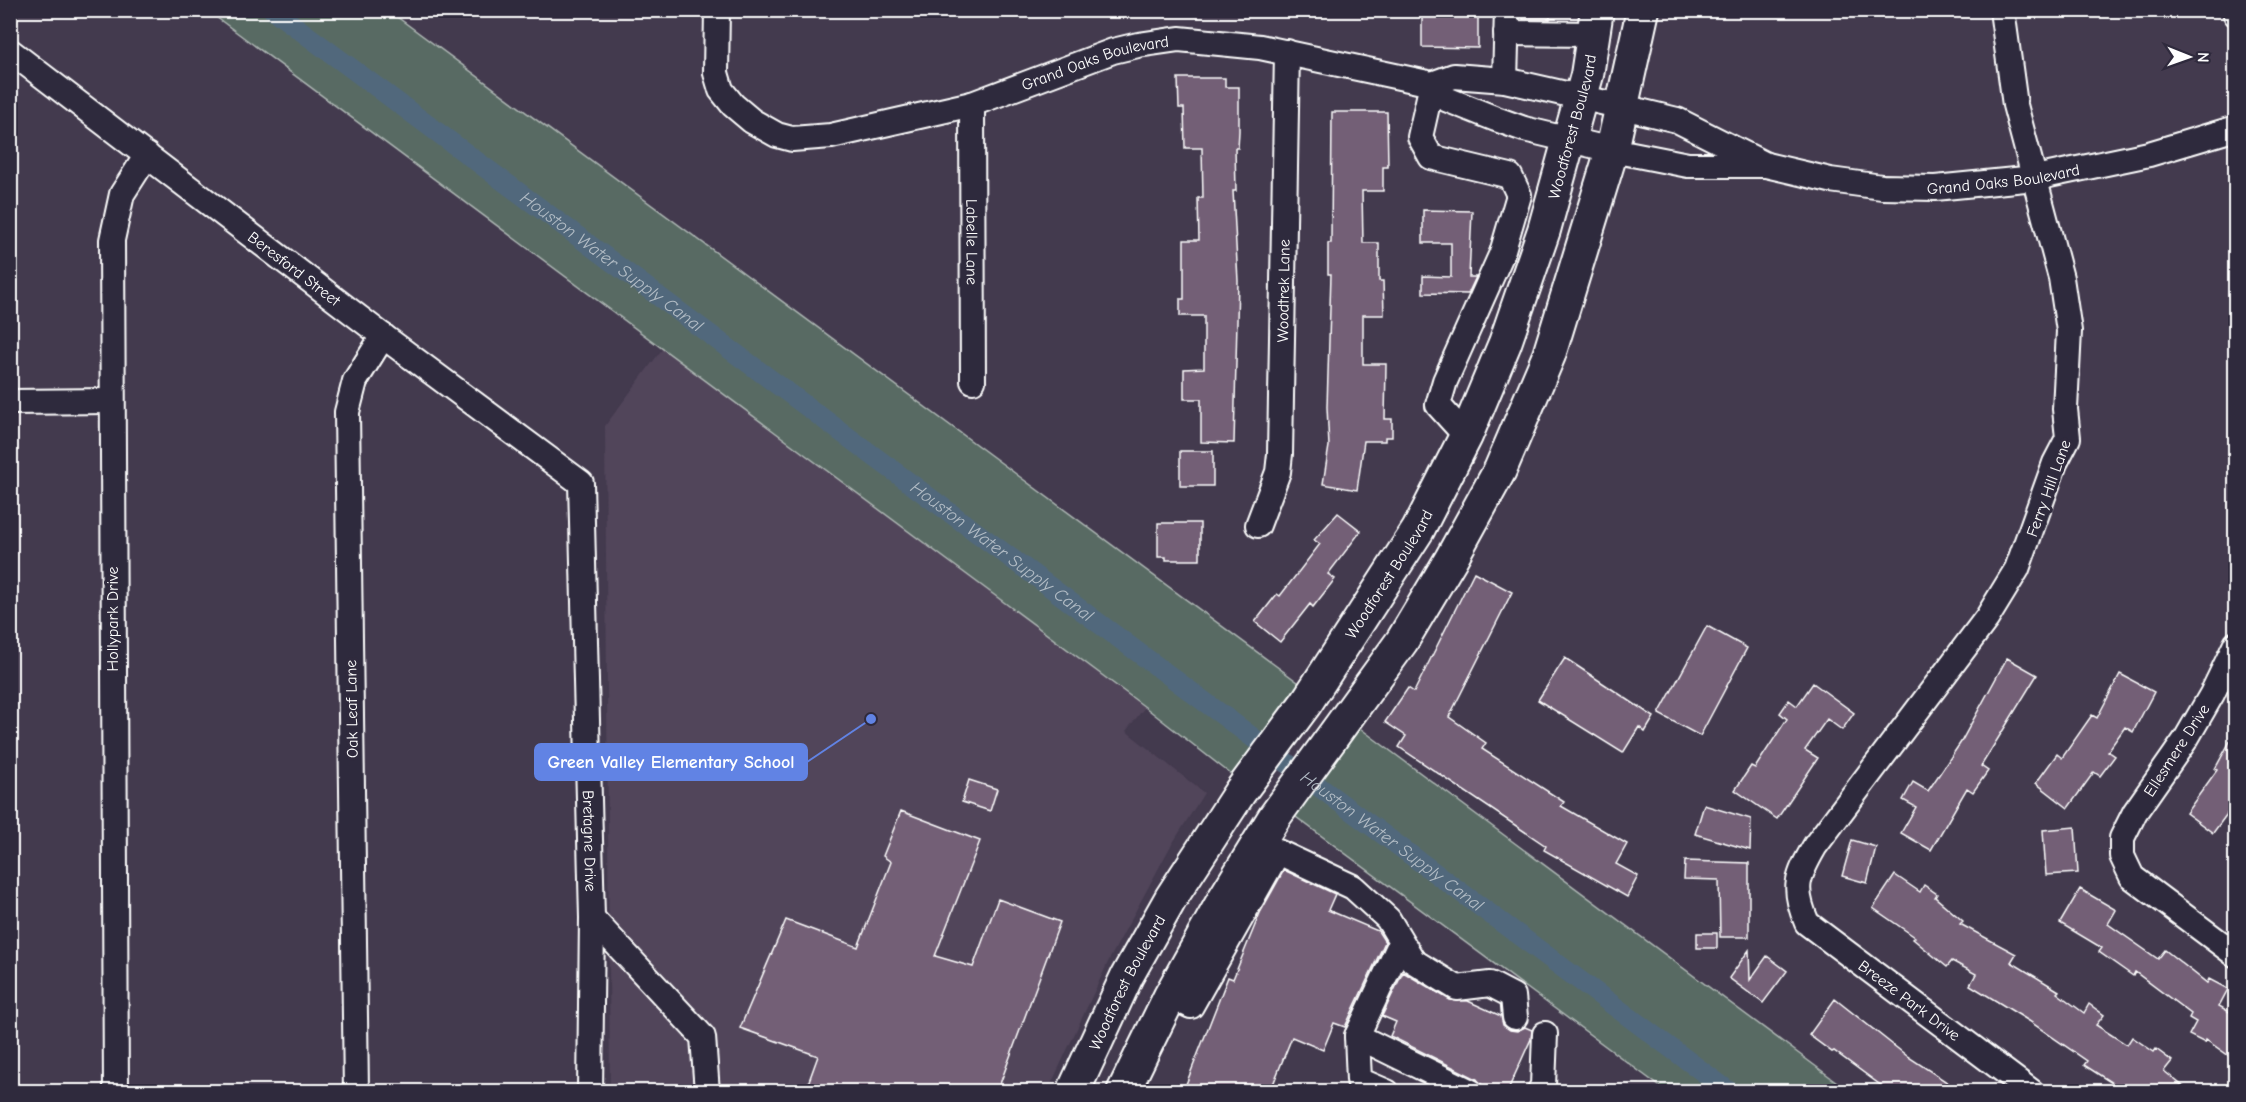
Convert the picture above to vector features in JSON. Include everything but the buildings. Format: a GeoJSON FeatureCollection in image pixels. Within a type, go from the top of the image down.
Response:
{"type":"FeatureCollection","features":[{"type":"Feature","properties":{"kind":"main road"},"geometry":{"type":"LineString","coordinates":[[1122,1092],[1196,947],[1275,816],[1402,642],[1500,470],[1549,355],[1612,150],[1643,10]]}},
{"type":"Feature","properties":{"kind":"main road","name":"Woodforest Boulevard"},"geometry":{"type":"LineString","coordinates":[[1073,1092],[1127,976],[1171,898],[1240,792],[1306,703],[1418,530],[1466,436],[1505,343],[1535,259],[1581,98],[1596,22]]}},
{"type":"Feature","properties":{"kind":"street","name":"Grand Oaks Boulevard"},"geometry":{"type":"LineString","coordinates":[[717,10],[716,73],[721,90],[733,105],[763,128],[777,135],[807,139],[897,123],[972,104],[1138,45],[1179,39],[1217,41],[1287,52],[1432,84],[1454,76],[1504,80],[1677,120],[1766,165]]}},
{"type":"Feature","properties":{"kind":"street","name":"Ferry Hill Lane"},"geometry":{"type":"LineString","coordinates":[[1799,900],[1798,875],[1815,846],[1987,618],[2017,569],[2055,463],[2068,438],[2065,410],[2069,331],[2061,278],[2015,105],[2002,10]]}},
{"type":"Feature","properties":{"kind":"street"},"geometry":{"type":"LineString","coordinates":[[1504,80],[1506,22],[1596,22]]}},
{"type":"Feature","properties":{"kind":"street","name":"Beresford Street"},"geometry":{"type":"LineString","coordinates":[[10,51],[383,336],[581,483]]}},
{"type":"Feature","properties":{"kind":"street","name":"Woodtrek Lane"},"geometry":{"type":"LineString","coordinates":[[1258,525],[1275,481],[1280,454],[1287,52]]}},
{"type":"Feature","properties":{"kind":"street","name":"Grand Oaks Boulevard"},"geometry":{"type":"LineString","coordinates":[[1432,84],[1446,99],[1524,129],[1612,150],[1688,165],[1766,165],[1830,180],[1882,187],[1935,188],[2035,178],[2149,154],[2235,129]]}},
{"type":"Feature","properties":{"kind":"street"},"geometry":{"type":"LineString","coordinates":[[1432,84],[1420,136],[1431,157],[1510,176],[1519,195],[1502,253],[1445,381],[1438,405],[1466,436]]}},
{"type":"Feature","properties":{"kind":"street","name":"Labelle Lane"},"geometry":{"type":"LineString","coordinates":[[972,104],[973,381]]}},
{"type":"Feature","properties":{"kind":"street","name":"Hollypark Drive"},"geometry":{"type":"LineString","coordinates":[[116,1092],[112,240],[122,194],[147,155]]}},
{"type":"Feature","properties":{"kind":"street"},"geometry":{"type":"LineString","coordinates":[[1519,195],[1552,202]]}},
{"type":"Feature","properties":{"kind":"street"},"geometry":{"type":"LineString","coordinates":[[1502,253],[1535,259]]}},
{"type":"Feature","properties":{"kind":"street","name":"Oak Leaf Lane"},"geometry":{"type":"LineString","coordinates":[[356,1092],[347,412],[355,381],[383,336]]}},
{"type":"Feature","properties":{"kind":"street"},"geometry":{"type":"LineString","coordinates":[[10,402],[111,401]]}},
{"type":"Feature","properties":{"kind":"street","name":"Bretagne Drive"},"geometry":{"type":"LineString","coordinates":[[581,483],[592,918],[590,1092]]}},
{"type":"Feature","properties":{"kind":"street","name":"Ellesmere Drive"},"geometry":{"type":"LineString","coordinates":[[2235,644],[2212,694],[2186,739],[2135,812],[2122,838],[2122,856],[2132,877],[2235,955]]}},
{"type":"Feature","properties":{"kind":"street"},"geometry":{"type":"LineString","coordinates":[[1170,996],[1191,1006],[1278,852],[1353,887],[1388,919],[1413,961],[1457,988],[1490,984],[1513,996],[1515,1017]]}},
{"type":"Feature","properties":{"kind":"street","name":"Breeze Park Drive"},"geometry":{"type":"LineString","coordinates":[[1799,900],[1807,924],[2032,1092]]}},
{"type":"Feature","properties":{"kind":"street"},"geometry":{"type":"LineString","coordinates":[[592,918],[703,1037],[707,1092]]}},
{"type":"Feature","properties":{"kind":"street"},"geometry":{"type":"LineString","coordinates":[[1387,1092],[1359,1080],[1357,1036],[1401,942]]}},
{"type":"Feature","properties":{"kind":"street"},"geometry":{"type":"LineString","coordinates":[[1545,1034],[1545,1090]]}},
{"type":"Feature","properties":{"kind":"street"},"geometry":{"type":"LineString","coordinates":[[1357,1036],[1471,1092]]}},
{"type":"Feature","properties":{"kind":"shaded area"},"geometry":{"type":"Polygon","coordinates":[[[663,348],[1145,707],[1126,731],[1204,793],[1169,849],[1109,960],[1048,1091],[610,1091],[605,426],[663,348]]]}},
{"type":"Feature","properties":{"kind":"green space"},"geometry":{"type":"Polygon","coordinates":[[[208,11],[389,11],[1299,683],[1232,775],[1145,707],[208,11]]]}},
{"type":"Feature","properties":{"kind":"green space"},"geometry":{"type":"Polygon","coordinates":[[[1357,726],[1849,1091],[1666,1091],[1292,814],[1357,726]]]}},
{"type":"Feature","properties":{"kind":"waterway","name":"Houston Water Supply Canal"},"geometry":{"type":"LineString","coordinates":[[273,10],[1730,1092]]}},
{"type":"Feature","properties":{"kind":"place","name":"Green Valley Elementary School"},"geometry":{"type":"Point","coordinates":[871,719]}}]}
